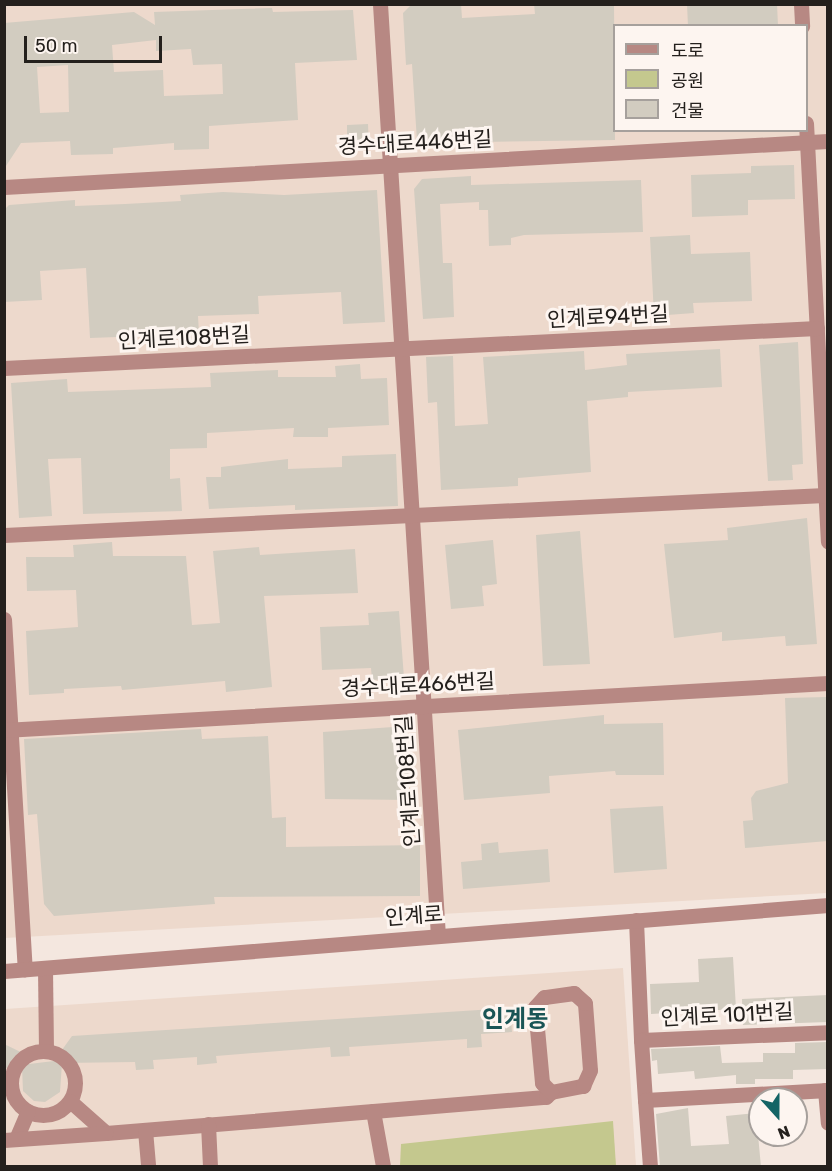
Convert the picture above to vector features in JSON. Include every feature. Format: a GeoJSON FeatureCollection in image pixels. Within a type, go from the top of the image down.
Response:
{"type":"FeatureCollection","features":[{"type":"Feature","properties":{"kind":"street","name":"인계로108번길"},"geometry":{"type":"LineString","coordinates":[[380,4],[438,935]]}},
{"type":"Feature","properties":{"kind":"street"},"geometry":{"type":"LineString","coordinates":[[801,4],[802,24]]}},
{"type":"Feature","properties":{"kind":"street"},"geometry":{"type":"LineString","coordinates":[[807,132],[828,541]]}},
{"type":"Feature","properties":{"kind":"street","name":"경수대로446번길"},"geometry":{"type":"LineString","coordinates":[[4,187],[828,141]]}},
{"type":"Feature","properties":{"kind":"street","name":"인계로94번길"},"geometry":{"type":"LineString","coordinates":[[401,348],[817,328]]}},
{"type":"Feature","properties":{"kind":"street","name":"인계로108번길"},"geometry":{"type":"LineString","coordinates":[[4,368],[401,348]]}},
{"type":"Feature","properties":{"kind":"street"},"geometry":{"type":"LineString","coordinates":[[4,535],[825,495]]}},
{"type":"Feature","properties":{"kind":"street"},"geometry":{"type":"LineString","coordinates":[[4,619],[8,730],[25,969]]}},
{"type":"Feature","properties":{"kind":"street","name":"경수대로466번길"},"geometry":{"type":"LineString","coordinates":[[8,730],[828,683]]}},
{"type":"Feature","properties":{"kind":"street","name":"인계로"},"geometry":{"type":"LineString","coordinates":[[4,971],[828,905]]}},
{"type":"Feature","properties":{"kind":"street","name":"인계로 101번길"},"geometry":{"type":"LineString","coordinates":[[636,920],[641,1040],[828,1032]]}},
{"type":"Feature","properties":{"kind":"street"},"geometry":{"type":"LineString","coordinates":[[45,968],[46,1051]]}},
{"type":"Feature","properties":{"kind":"street"},"geometry":{"type":"LineString","coordinates":[[10,1139],[546,1097],[551,1092],[583,1086],[591,1070],[585,1003],[574,993],[544,997],[535,1007],[542,1083],[551,1092]]}},
{"type":"Feature","properties":{"kind":"street"},"geometry":{"type":"LineString","coordinates":[[641,1040],[650,1167]]}},
{"type":"Feature","properties":{"kind":"street"},"geometry":{"type":"LineString","coordinates":[[46,1051],[60,1055],[74,1071],[75,1091],[70,1101],[53,1114],[28,1111],[15,1098],[12,1077],[22,1059],[46,1051]]}},
{"type":"Feature","properties":{"kind":"street"},"geometry":{"type":"LineString","coordinates":[[645,1100],[826,1090],[828,1123]]}},
{"type":"Feature","properties":{"kind":"street"},"geometry":{"type":"LineString","coordinates":[[70,1101],[106,1133]]}},
{"type":"Feature","properties":{"kind":"street"},"geometry":{"type":"LineString","coordinates":[[10,1139],[28,1111]]}},
{"type":"Feature","properties":{"kind":"street"},"geometry":{"type":"LineString","coordinates":[[373,1111],[383,1167]]}},
{"type":"Feature","properties":{"kind":"street"},"geometry":{"type":"LineString","coordinates":[[208,1125],[210,1167]]}},
{"type":"Feature","properties":{"kind":"street"},"geometry":{"type":"LineString","coordinates":[[145,1130],[148,1167]]}},
{"type":"Feature","properties":{"kind":"shaded area"},"geometry":{"type":"Polygon","coordinates":[[[5,5],[827,5],[827,893],[5,938],[5,5]]]}},
{"type":"Feature","properties":{"kind":"shaded area"},"geometry":{"type":"Polygon","coordinates":[[[623,968],[636,1166],[5,1166],[5,1009],[623,968]]]}},
{"type":"Feature","properties":{"kind":"green space"},"geometry":{"type":"Polygon","coordinates":[[[613,1121],[616,1166],[400,1166],[401,1144],[613,1121]]]}},
{"type":"Feature","properties":{"kind":"building"},"geometry":{"type":"Polygon","coordinates":[[[412,4],[461,4],[462,18],[535,14],[534,4],[614,4],[613,132],[615,132],[615,140],[480,142],[480,137],[417,141],[412,64],[406,65],[403,13],[412,4]]]}},
{"type":"Feature","properties":{"kind":"building"},"geometry":{"type":"Polygon","coordinates":[[[687,4],[777,4],[778,24],[688,24],[687,4]]]}},
{"type":"Feature","properties":{"kind":"building"},"geometry":{"type":"Polygon","coordinates":[[[272,8],[273,12],[353,10],[357,60],[295,63],[298,120],[209,126],[209,149],[174,150],[174,143],[113,148],[113,154],[71,155],[70,141],[21,143],[4,169],[4,23],[134,12],[155,25],[154,12],[272,8]],[[156,40],[112,45],[114,72],[163,70],[164,96],[223,94],[222,64],[193,65],[191,49],[156,51],[156,40]],[[68,65],[37,67],[40,113],[69,112],[68,65]]]}},
{"type":"Feature","properties":{"kind":"building"},"geometry":{"type":"Polygon","coordinates":[[[368,124],[369,150],[347,150],[347,125],[368,124]]]}},
{"type":"Feature","properties":{"kind":"building"},"geometry":{"type":"Polygon","coordinates":[[[794,165],[795,199],[748,200],[748,215],[692,217],[691,175],[751,173],[751,166],[794,165]]]}},
{"type":"Feature","properties":{"kind":"building"},"geometry":{"type":"Polygon","coordinates":[[[471,176],[471,185],[641,180],[643,232],[524,235],[511,238],[511,245],[489,246],[488,210],[479,210],[479,202],[440,204],[443,263],[452,263],[454,317],[423,319],[414,189],[422,179],[471,176]]]}},
{"type":"Feature","properties":{"kind":"building"},"geometry":{"type":"Polygon","coordinates":[[[377,190],[385,322],[343,324],[341,292],[258,296],[259,314],[198,316],[199,334],[90,338],[86,268],[40,271],[42,300],[4,302],[4,210],[9,205],[75,200],[75,206],[181,201],[180,195],[223,192],[284,195],[377,190]]]}},
{"type":"Feature","properties":{"kind":"building"},"geometry":{"type":"Polygon","coordinates":[[[690,235],[691,254],[750,252],[752,301],[693,303],[694,313],[654,316],[650,237],[690,235]]]}},
{"type":"Feature","properties":{"kind":"building"},"geometry":{"type":"Polygon","coordinates":[[[798,342],[803,464],[792,465],[793,480],[768,481],[759,345],[798,342]]]}},
{"type":"Feature","properties":{"kind":"building"},"geometry":{"type":"Polygon","coordinates":[[[720,349],[722,387],[628,392],[628,397],[587,401],[591,472],[518,478],[518,486],[441,490],[437,402],[428,403],[426,357],[453,356],[455,426],[488,424],[483,357],[584,351],[585,370],[627,365],[626,354],[720,349]]]}},
{"type":"Feature","properties":{"kind":"building"},"geometry":{"type":"Polygon","coordinates":[[[360,364],[361,379],[387,378],[389,425],[328,428],[328,437],[293,437],[294,428],[207,433],[207,448],[170,449],[170,479],[180,478],[182,511],[83,514],[81,458],[48,459],[52,516],[19,518],[11,383],[67,379],[68,392],[211,387],[210,373],[278,370],[278,377],[336,377],[335,366],[360,364]]]}},
{"type":"Feature","properties":{"kind":"building"},"geometry":{"type":"Polygon","coordinates":[[[396,454],[398,506],[295,510],[295,505],[209,509],[206,477],[221,477],[221,467],[288,459],[288,469],[342,467],[342,456],[396,454]]]}},
{"type":"Feature","properties":{"kind":"building"},"geometry":{"type":"Polygon","coordinates":[[[807,518],[817,644],[786,646],[785,636],[722,641],[722,632],[674,638],[664,544],[728,540],[727,528],[807,518]]]}},
{"type":"Feature","properties":{"kind":"building"},"geometry":{"type":"Polygon","coordinates":[[[580,531],[590,664],[543,666],[536,535],[580,531]]]}},
{"type":"Feature","properties":{"kind":"building"},"geometry":{"type":"Polygon","coordinates":[[[493,540],[497,584],[482,586],[484,606],[451,609],[445,545],[493,540]]]}},
{"type":"Feature","properties":{"kind":"building"},"geometry":{"type":"Polygon","coordinates":[[[112,542],[113,556],[186,556],[192,625],[220,623],[213,551],[259,547],[260,555],[355,549],[358,593],[264,596],[272,687],[226,692],[225,681],[122,690],[121,686],[64,689],[64,693],[29,695],[26,631],[78,627],[76,590],[27,591],[26,557],[74,557],[73,545],[112,542]]]}},
{"type":"Feature","properties":{"kind":"building"},"geometry":{"type":"Polygon","coordinates":[[[399,611],[404,678],[372,680],[371,668],[322,670],[320,627],[369,625],[368,613],[399,611]]]}},
{"type":"Feature","properties":{"kind":"building"},"geometry":{"type":"Polygon","coordinates":[[[827,697],[828,841],[745,848],[743,821],[753,820],[751,798],[756,791],[788,783],[785,698],[827,697]]]}},
{"type":"Feature","properties":{"kind":"building"},"geometry":{"type":"Polygon","coordinates":[[[604,715],[604,724],[663,723],[664,775],[616,775],[615,771],[549,776],[550,793],[464,800],[458,730],[604,715]]]}},
{"type":"Feature","properties":{"kind":"building"},"geometry":{"type":"Polygon","coordinates":[[[407,726],[409,800],[325,799],[323,732],[407,726]]]}},
{"type":"Feature","properties":{"kind":"building"},"geometry":{"type":"Polygon","coordinates":[[[201,729],[202,739],[268,736],[272,818],[286,817],[286,847],[420,845],[420,896],[214,897],[215,904],[54,916],[44,904],[37,814],[28,815],[24,739],[201,729]]]}},
{"type":"Feature","properties":{"kind":"building"},"geometry":{"type":"Polygon","coordinates":[[[663,806],[667,869],[614,873],[610,809],[663,806]]]}},
{"type":"Feature","properties":{"kind":"building"},"geometry":{"type":"Polygon","coordinates":[[[498,842],[499,853],[548,849],[550,882],[463,889],[461,862],[482,860],[481,844],[498,842]]]}},
{"type":"Feature","properties":{"kind":"building"},"geometry":{"type":"Polygon","coordinates":[[[733,957],[736,1009],[651,1014],[650,984],[699,982],[698,959],[733,957]]]}},
{"type":"Feature","properties":{"kind":"building"},"geometry":{"type":"Polygon","coordinates":[[[828,995],[828,1022],[743,1025],[742,999],[828,995]]]}},
{"type":"Feature","properties":{"kind":"building"},"geometry":{"type":"Polygon","coordinates":[[[510,1008],[512,1032],[481,1034],[482,1047],[467,1048],[467,1039],[349,1047],[350,1056],[331,1057],[330,1047],[216,1056],[217,1063],[197,1065],[197,1057],[153,1060],[154,1069],[136,1070],[135,1062],[62,1063],[60,1092],[45,1102],[34,1101],[23,1091],[22,1067],[4,1068],[4,1044],[27,1055],[29,1064],[54,1061],[72,1036],[510,1008]]]}},
{"type":"Feature","properties":{"kind":"building"},"geometry":{"type":"Polygon","coordinates":[[[828,1042],[828,1069],[793,1070],[793,1079],[755,1079],[755,1084],[736,1084],[736,1075],[695,1079],[694,1071],[658,1074],[657,1060],[652,1061],[651,1049],[720,1046],[722,1063],[763,1062],[763,1053],[795,1053],[795,1043],[828,1042]]]}},
{"type":"Feature","properties":{"kind":"building"},"geometry":{"type":"Polygon","coordinates":[[[688,1108],[691,1146],[729,1144],[726,1116],[748,1114],[748,1147],[759,1147],[761,1167],[660,1167],[656,1114],[688,1108]]]}},
{"type":"Feature","properties":{"kind":"district","name":"인계동"},"geometry":{"type":"Point","coordinates":[515,1020]}}]}
